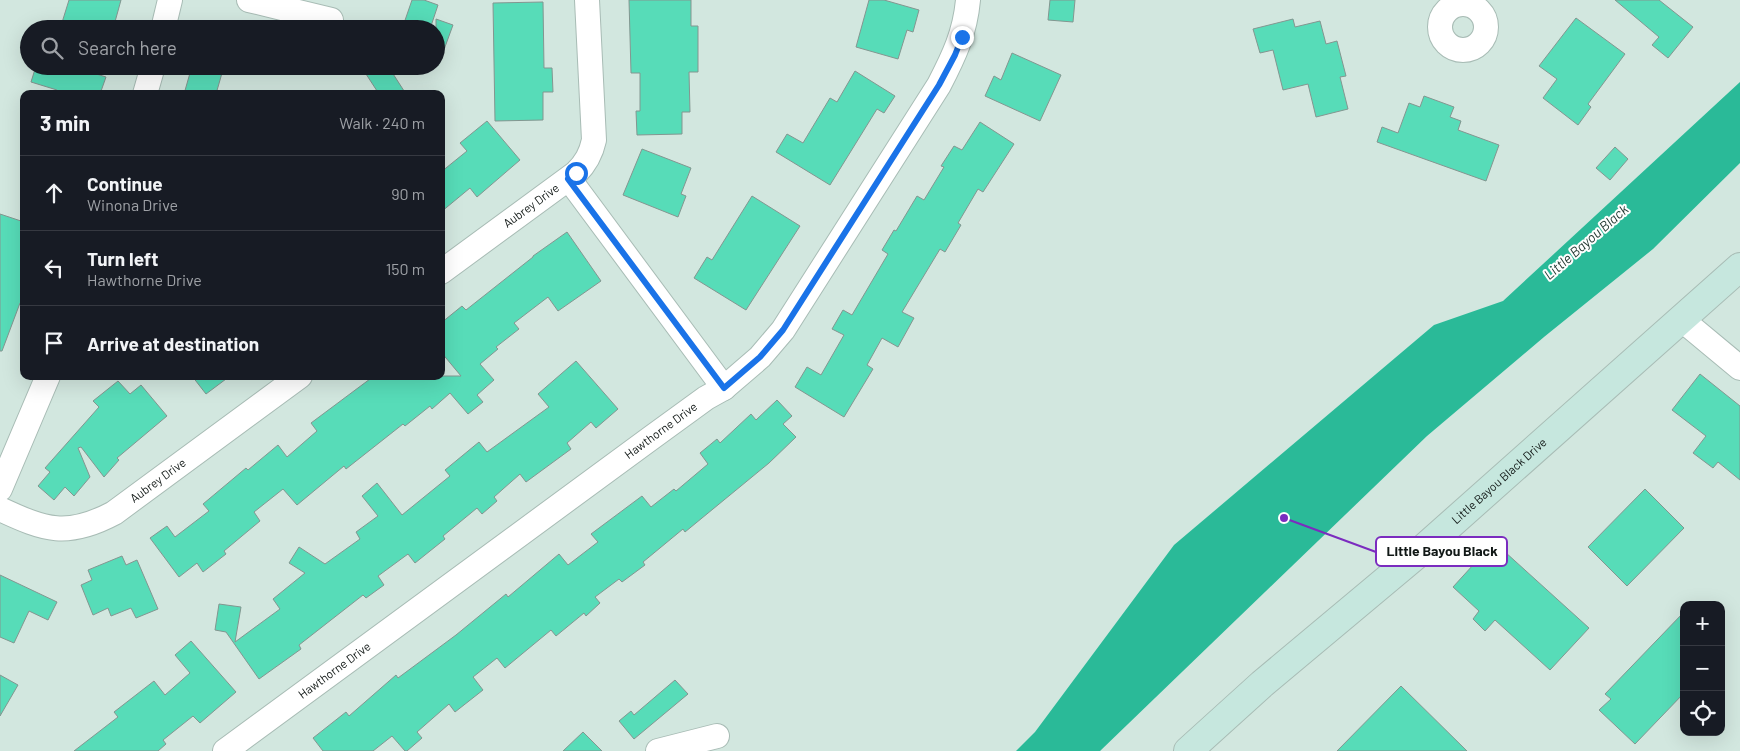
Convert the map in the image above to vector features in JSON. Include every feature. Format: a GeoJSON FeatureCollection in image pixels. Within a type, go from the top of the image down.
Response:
{"type":"FeatureCollection","features":[{"type":"Feature","properties":{"kind":"main road","name":"Little Bayou Black Drive"},"geometry":{"type":"LineString","coordinates":[[1188,751],[1262,684],[1415,556],[1740,267]]}},
{"type":"Feature","properties":{"kind":"street"},"geometry":{"type":"LineString","coordinates":[[165,20],[170,0]]}},
{"type":"Feature","properties":{"kind":"street"},"geometry":{"type":"LineString","coordinates":[[249,0],[332,20]]}},
{"type":"Feature","properties":{"kind":"street","name":"Aubrey Drive"},"geometry":{"type":"LineString","coordinates":[[445,269],[568,179],[586,163],[594,140],[587,0]]}},
{"type":"Feature","properties":{"kind":"street","name":"Hawthorne Drive"},"geometry":{"type":"LineString","coordinates":[[225,751],[642,444],[706,398],[724,388],[760,357],[783,330],[939,85],[962,37],[968,0]]}},
{"type":"Feature","properties":{"kind":"street"},"geometry":{"type":"LineString","coordinates":[[146,90],[150,75]]}},
{"type":"Feature","properties":{"kind":"street"},"geometry":{"type":"LineString","coordinates":[[568,179],[724,388]]}},
{"type":"Feature","properties":{"kind":"street"},"geometry":{"type":"LineString","coordinates":[[1682,319],[1740,368]]}},
{"type":"Feature","properties":{"kind":"street"},"geometry":{"type":"LineString","coordinates":[[0,489],[46,380]]}},
{"type":"Feature","properties":{"kind":"street","name":"Aubrey Drive"},"geometry":{"type":"LineString","coordinates":[[0,509],[30,523],[50,529],[74,528],[95,523],[114,513],[295,380]]}},
{"type":"Feature","properties":{"kind":"street"},"geometry":{"type":"LineString","coordinates":[[658,751],[717,736]]}},
{"type":"Feature","properties":{"kind":"water"},"geometry":{"type":"Polygon","coordinates":[[[1740,82],[1740,163],[1653,249],[1544,337],[1427,436],[1100,751],[1016,751],[1035,732],[1174,545],[1434,325],[1503,301],[1740,82]]]}},
{"type":"Feature","properties":{"kind":"building"},"geometry":{"type":"Polygon","coordinates":[[[69,0],[121,0],[115,20],[63,20],[69,0]]]}},
{"type":"Feature","properties":{"kind":"building"},"geometry":{"type":"Polygon","coordinates":[[[412,0],[424,0],[438,5],[433,20],[405,20],[412,0]]]}},
{"type":"Feature","properties":{"kind":"building"},"geometry":{"type":"Polygon","coordinates":[[[629,0],[691,0],[691,26],[698,26],[698,72],[689,72],[690,112],[682,112],[682,134],[637,135],[636,111],[640,111],[640,73],[631,73],[629,0]]]}},
{"type":"Feature","properties":{"kind":"building"},"geometry":{"type":"Polygon","coordinates":[[[869,0],[884,0],[919,10],[913,32],[907,30],[898,59],[856,47],[869,0]]]}},
{"type":"Feature","properties":{"kind":"building"},"geometry":{"type":"Polygon","coordinates":[[[1050,0],[1075,0],[1073,22],[1048,20],[1050,0]]]}},
{"type":"Feature","properties":{"kind":"building"},"geometry":{"type":"Polygon","coordinates":[[[1615,0],[1659,0],[1693,27],[1668,58],[1652,45],[1659,37],[1615,0]]]}},
{"type":"Feature","properties":{"kind":"building"},"geometry":{"type":"Polygon","coordinates":[[[543,2],[544,68],[552,68],[553,92],[543,92],[543,120],[495,121],[493,3],[543,2]]]}},
{"type":"Feature","properties":{"kind":"building"},"geometry":{"type":"Polygon","coordinates":[[[1576,18],[1625,54],[1588,104],[1591,107],[1578,125],[1543,98],[1557,79],[1539,66],[1576,18]]]}},
{"type":"Feature","properties":{"kind":"building"},"geometry":{"type":"Polygon","coordinates":[[[1293,19],[1295,27],[1320,21],[1326,44],[1337,41],[1346,76],[1340,77],[1348,109],[1316,117],[1308,84],[1283,90],[1273,50],[1260,53],[1253,29],[1293,19]]]}},
{"type":"Feature","properties":{"kind":"building"},"geometry":{"type":"Polygon","coordinates":[[[445,22],[453,25],[445,47],[445,22]]]}},
{"type":"Feature","properties":{"kind":"building"},"geometry":{"type":"Polygon","coordinates":[[[1012,53],[1061,75],[1040,121],[985,96],[994,76],[1001,80],[1012,53]]]}},
{"type":"Feature","properties":{"kind":"building"},"geometry":{"type":"Polygon","coordinates":[[[855,71],[895,96],[884,113],[877,109],[830,185],[776,152],[787,134],[803,143],[830,98],[837,102],[855,71]]]}},
{"type":"Feature","properties":{"kind":"building"},"geometry":{"type":"Polygon","coordinates":[[[33,75],[100,75],[106,77],[101,90],[57,90],[31,82],[33,75]]]}},
{"type":"Feature","properties":{"kind":"building"},"geometry":{"type":"Polygon","coordinates":[[[189,75],[221,75],[217,90],[185,90],[189,75]]]}},
{"type":"Feature","properties":{"kind":"building"},"geometry":{"type":"Polygon","coordinates":[[[367,75],[394,75],[403,90],[376,90],[367,75]]]}},
{"type":"Feature","properties":{"kind":"building"},"geometry":{"type":"Polygon","coordinates":[[[1424,96],[1454,107],[1450,117],[1461,121],[1458,130],[1499,145],[1486,181],[1377,142],[1382,127],[1398,133],[1409,103],[1420,107],[1424,96]]]}},
{"type":"Feature","properties":{"kind":"building"},"geometry":{"type":"Polygon","coordinates":[[[487,121],[520,160],[477,197],[470,188],[445,209],[445,169],[467,151],[460,143],[487,121]]]}},
{"type":"Feature","properties":{"kind":"building"},"geometry":{"type":"Polygon","coordinates":[[[980,122],[1014,144],[983,192],[978,189],[958,223],[961,225],[945,252],[940,249],[902,312],[914,318],[898,347],[882,338],[867,365],[873,369],[844,417],[795,387],[807,367],[821,375],[844,335],[832,329],[843,310],[852,315],[888,254],[882,250],[894,230],[896,231],[917,196],[924,200],[944,167],[941,166],[954,146],[962,150],[980,122]]]}},
{"type":"Feature","properties":{"kind":"building"},"geometry":{"type":"Polygon","coordinates":[[[1615,147],[1628,159],[1610,180],[1596,168],[1615,147]]]}},
{"type":"Feature","properties":{"kind":"building"},"geometry":{"type":"Polygon","coordinates":[[[642,149],[691,168],[681,194],[686,196],[678,217],[623,195],[642,149]]]}},
{"type":"Feature","properties":{"kind":"building"},"geometry":{"type":"Polygon","coordinates":[[[752,196],[800,226],[746,310],[694,278],[707,257],[712,260],[752,196]]]}},
{"type":"Feature","properties":{"kind":"building"},"geometry":{"type":"Polygon","coordinates":[[[0,214],[20,221],[20,303],[2,351],[0,351],[0,214]]]}},
{"type":"Feature","properties":{"kind":"building"},"geometry":{"type":"Polygon","coordinates":[[[567,232],[601,281],[558,311],[548,297],[514,323],[519,329],[496,347],[498,349],[480,364],[494,380],[477,395],[483,402],[468,414],[450,393],[432,409],[430,406],[405,426],[403,424],[346,469],[344,466],[297,505],[283,489],[254,512],[260,521],[224,551],[226,554],[203,572],[197,563],[179,577],[150,538],[167,526],[175,537],[209,511],[203,504],[246,468],[248,470],[278,445],[287,457],[317,431],[311,423],[369,380],[445,380],[445,376],[461,376],[445,357],[445,320],[462,306],[466,310],[533,256],[567,232]]]}},
{"type":"Feature","properties":{"kind":"building"},"geometry":{"type":"Polygon","coordinates":[[[576,361],[618,409],[596,428],[591,422],[567,443],[571,449],[526,482],[520,474],[494,497],[497,501],[482,514],[477,508],[443,536],[445,539],[415,563],[408,554],[378,576],[384,585],[366,598],[363,595],[299,645],[301,649],[259,679],[226,632],[215,630],[219,604],[241,607],[235,642],[280,609],[273,599],[305,573],[289,563],[299,547],[325,564],[360,539],[356,532],[378,516],[362,496],[377,483],[402,515],[450,476],[445,470],[479,442],[487,452],[549,407],[538,394],[576,361]]]}},
{"type":"Feature","properties":{"kind":"building"},"geometry":{"type":"Polygon","coordinates":[[[1700,374],[1740,406],[1740,480],[1718,462],[1713,468],[1693,453],[1706,436],[1672,410],[1700,374]]]}},
{"type":"Feature","properties":{"kind":"building"},"geometry":{"type":"Polygon","coordinates":[[[195,380],[225,380],[206,394],[195,380]]]}},
{"type":"Feature","properties":{"kind":"building"},"geometry":{"type":"Polygon","coordinates":[[[118,381],[130,394],[141,385],[167,416],[117,458],[119,460],[104,477],[81,447],[78,448],[90,477],[74,496],[65,487],[54,500],[38,486],[50,472],[45,468],[99,407],[93,401],[118,381]]]}},
{"type":"Feature","properties":{"kind":"building"},"geometry":{"type":"Polygon","coordinates":[[[777,400],[792,416],[783,424],[796,437],[769,463],[685,532],[683,529],[643,562],[645,565],[622,582],[619,579],[595,597],[600,603],[586,616],[584,613],[556,636],[551,630],[505,668],[497,658],[473,677],[483,690],[455,712],[449,704],[417,732],[422,738],[407,751],[392,736],[373,751],[323,751],[313,738],[346,712],[349,716],[396,675],[398,678],[456,635],[506,594],[508,597],[559,554],[568,565],[598,542],[591,534],[642,496],[651,507],[674,489],[676,491],[708,464],[700,453],[717,439],[720,443],[751,414],[756,420],[777,400]]]}},
{"type":"Feature","properties":{"kind":"building"},"geometry":{"type":"Polygon","coordinates":[[[1645,489],[1684,528],[1627,586],[1588,547],[1645,489]]]}},
{"type":"Feature","properties":{"kind":"building"},"geometry":{"type":"Polygon","coordinates":[[[1494,542],[1589,628],[1550,670],[1495,620],[1485,631],[1473,619],[1479,611],[1453,587],[1494,542]]]}},
{"type":"Feature","properties":{"kind":"building"},"geometry":{"type":"Polygon","coordinates":[[[122,556],[126,565],[137,560],[158,609],[136,618],[131,608],[111,616],[108,608],[93,615],[81,585],[92,580],[88,570],[122,556]]]}},
{"type":"Feature","properties":{"kind":"building"},"geometry":{"type":"Polygon","coordinates":[[[0,575],[57,602],[48,620],[29,611],[14,643],[0,637],[0,575]]]}},
{"type":"Feature","properties":{"kind":"building"},"geometry":{"type":"Polygon","coordinates":[[[1680,616],[1680,697],[1635,744],[1599,710],[1611,699],[1605,694],[1680,616]]]}},
{"type":"Feature","properties":{"kind":"building"},"geometry":{"type":"Polygon","coordinates":[[[191,641],[236,692],[200,723],[193,716],[163,740],[166,744],[158,751],[74,751],[118,717],[114,712],[154,681],[165,695],[190,673],[175,655],[191,641]]]}},
{"type":"Feature","properties":{"kind":"building"},"geometry":{"type":"Polygon","coordinates":[[[0,675],[18,685],[0,716],[0,675]]]}},
{"type":"Feature","properties":{"kind":"building"},"geometry":{"type":"Polygon","coordinates":[[[675,680],[688,694],[634,739],[619,721],[631,711],[634,715],[675,680]]]}},
{"type":"Feature","properties":{"kind":"building"},"geometry":{"type":"Polygon","coordinates":[[[1401,686],[1467,751],[1337,751],[1401,686]]]}},
{"type":"Feature","properties":{"kind":"building"},"geometry":{"type":"Polygon","coordinates":[[[583,732],[602,751],[563,751],[583,732]]]}},
{"type":"Feature","properties":{"kind":"place","name":"Little Bayou Black"},"geometry":{"type":"Point","coordinates":[1284,518]}},
{"type":"Feature","properties":{"kind":"route"},"geometry":{"type":"LineString","coordinates":[[576,173],[568,179],[724,388],[760,357],[783,330],[939,85],[962,37]]}}]}
